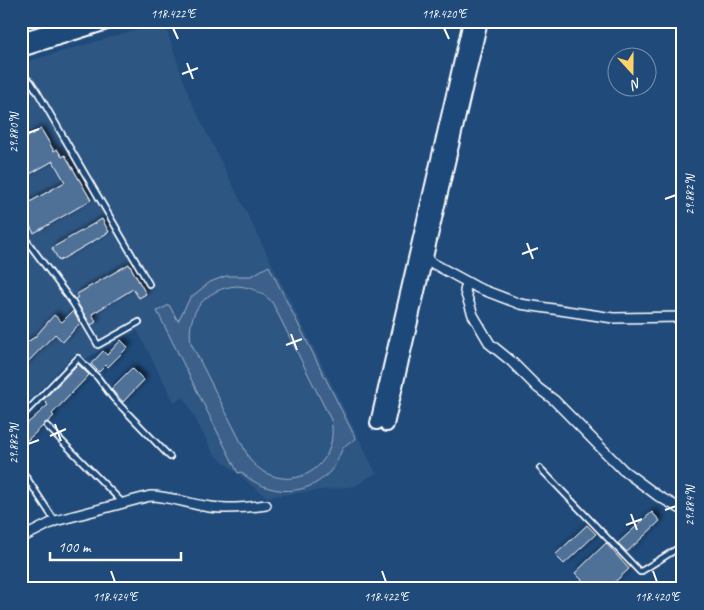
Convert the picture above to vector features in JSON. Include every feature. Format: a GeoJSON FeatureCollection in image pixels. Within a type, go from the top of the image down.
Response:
{"type":"FeatureCollection","features":[{"type":"Feature","properties":{"kind":"street"},"geometry":{"type":"LineString","coordinates":[[21,39],[80,21]]}},
{"type":"Feature","properties":{"kind":"street"},"geometry":{"type":"LineString","coordinates":[[21,50],[113,21]]}},
{"type":"Feature","properties":{"kind":"street"},"geometry":{"type":"LineString","coordinates":[[470,21],[382,424],[425,259],[481,21]]}},
{"type":"Feature","properties":{"kind":"street"},"geometry":{"type":"LineString","coordinates":[[425,259],[467,283],[520,304],[605,318],[683,317]]}},
{"type":"Feature","properties":{"kind":"street"},"geometry":{"type":"LineString","coordinates":[[467,283],[465,291],[473,315],[490,344],[511,361],[538,388],[554,400],[623,470],[658,496],[683,510]]}},
{"type":"Feature","properties":{"kind":"street"},"geometry":{"type":"LineString","coordinates":[[21,538],[55,521],[150,496],[160,496],[206,507],[238,509],[266,505]]}},
{"type":"Feature","properties":{"kind":"lane"},"geometry":{"type":"LineString","coordinates":[[21,74],[38,93],[149,284]]}},
{"type":"Feature","properties":{"kind":"lane"},"geometry":{"type":"LineString","coordinates":[[21,233],[73,304],[98,345],[139,322]]}},
{"type":"Feature","properties":{"kind":"lane"},"geometry":{"type":"LineString","coordinates":[[21,417],[78,358],[98,378],[113,398],[170,456]]}},
{"type":"Feature","properties":{"kind":"lane"},"geometry":{"type":"LineString","coordinates":[[47,426],[123,503]]}},
{"type":"Feature","properties":{"kind":"lane"},"geometry":{"type":"LineString","coordinates":[[540,468],[640,572],[683,545]]}},
{"type":"Feature","properties":{"kind":"lane"},"geometry":{"type":"LineString","coordinates":[[21,469],[55,521]]}},
{"type":"Feature","properties":{"kind":"shaded area"},"geometry":{"type":"Polygon","coordinates":[[[164,22],[190,99],[376,473],[355,486],[266,497],[213,453],[184,397],[174,402],[137,330],[83,360],[74,354],[21,409],[21,68],[32,60],[164,22]]]}},
{"type":"Feature","properties":{"kind":"shaded area"},"geometry":{"type":"Polygon","coordinates":[[[269,266],[356,439],[344,447],[335,465],[324,478],[313,485],[301,489],[276,490],[252,480],[241,472],[238,473],[157,311],[169,305],[178,321],[190,298],[210,282],[226,276],[251,276],[269,266]],[[237,286],[216,291],[200,304],[192,321],[191,343],[250,460],[264,472],[278,477],[293,478],[307,474],[319,465],[327,453],[332,438],[331,420],[272,302],[264,295],[252,289],[237,286]]]}},
{"type":"Feature","properties":{"kind":"building"},"geometry":{"type":"Polygon","coordinates":[[[41,129],[54,151],[57,149],[62,157],[65,155],[91,200],[34,233],[21,211],[21,207],[65,182],[53,161],[21,179],[21,170],[27,166],[21,156],[21,141],[41,129]]]}},
{"type":"Feature","properties":{"kind":"building"},"geometry":{"type":"Polygon","coordinates":[[[102,219],[109,232],[59,261],[52,248],[102,219]]]}},
{"type":"Feature","properties":{"kind":"building"},"geometry":{"type":"Polygon","coordinates":[[[129,264],[146,294],[139,298],[133,289],[92,314],[96,322],[91,325],[75,299],[78,297],[77,294],[129,264]]]}},
{"type":"Feature","properties":{"kind":"building"},"geometry":{"type":"Polygon","coordinates":[[[73,311],[80,323],[63,342],[55,334],[21,369],[21,349],[24,344],[35,337],[54,315],[62,322],[73,311]]]}},
{"type":"Feature","properties":{"kind":"building"},"geometry":{"type":"Polygon","coordinates":[[[121,340],[128,347],[108,367],[106,365],[99,372],[91,364],[103,351],[107,355],[121,340]]]}},
{"type":"Feature","properties":{"kind":"building"},"geometry":{"type":"Polygon","coordinates":[[[78,364],[89,375],[52,414],[54,416],[21,446],[21,429],[48,405],[43,400],[78,364]]]}},
{"type":"Feature","properties":{"kind":"building"},"geometry":{"type":"Polygon","coordinates":[[[132,368],[144,380],[123,402],[111,389],[132,368]]]}},
{"type":"Feature","properties":{"kind":"building"},"geometry":{"type":"Polygon","coordinates":[[[652,512],[660,521],[627,552],[618,543],[652,512]]]}},
{"type":"Feature","properties":{"kind":"building"},"geometry":{"type":"Polygon","coordinates":[[[587,525],[596,534],[564,564],[555,555],[587,525]]]}},
{"type":"Feature","properties":{"kind":"building"},"geometry":{"type":"Polygon","coordinates":[[[606,543],[629,569],[607,589],[591,589],[575,573],[606,543]]]}}]}
